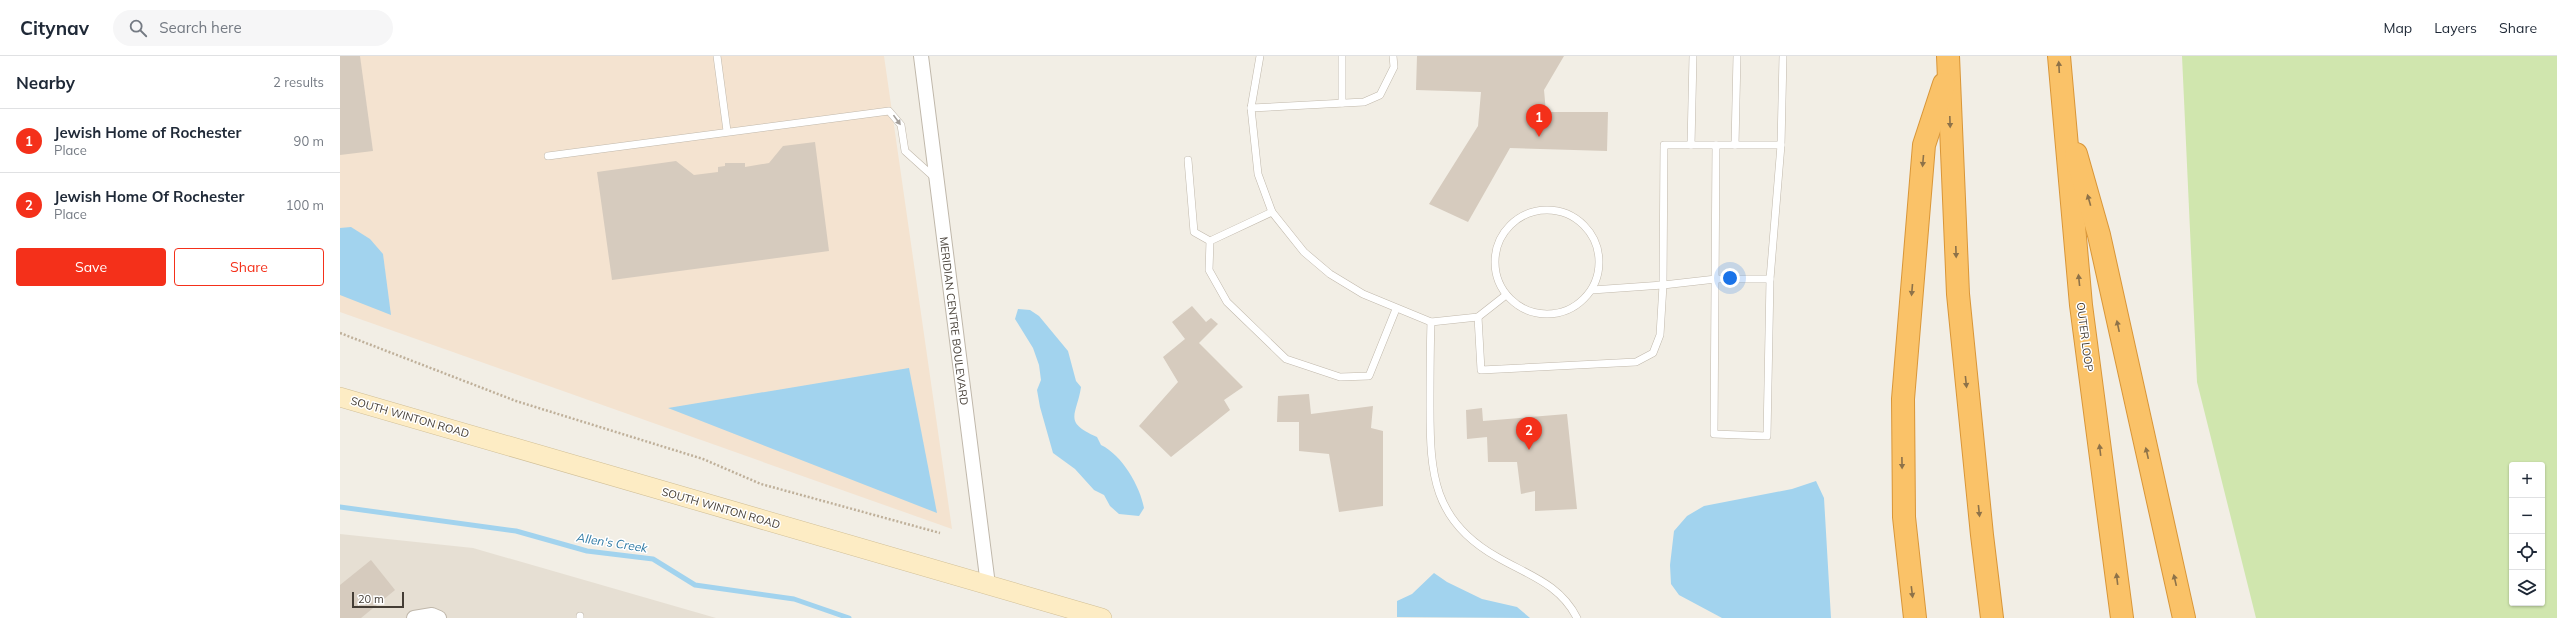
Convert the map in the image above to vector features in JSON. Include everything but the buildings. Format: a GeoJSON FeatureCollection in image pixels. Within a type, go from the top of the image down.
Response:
{"type":"FeatureCollection","features":[{"type":"Feature","properties":{"kind":"highway","name":"OUTER LOOP"},"geometry":{"type":"LineString","coordinates":[[2059,56],[2061,100],[2081,305],[2122,618]]}},
{"type":"Feature","properties":{"kind":"highway"},"geometry":{"type":"LineString","coordinates":[[1915,618],[1904,498],[1905,375],[1924,145],[1948,63]]}},
{"type":"Feature","properties":{"kind":"highway"},"geometry":{"type":"LineString","coordinates":[[1948,63],[1958,294],[1992,618]]}},
{"type":"Feature","properties":{"kind":"highway"},"geometry":{"type":"LineString","coordinates":[[2061,100],[2100,235],[2184,618]]}},
{"type":"Feature","properties":{"kind":"main road","name":"SOUTH WINTON ROAD"},"geometry":{"type":"LineString","coordinates":[[340,397],[1102,618]]}},
{"type":"Feature","properties":{"kind":"street","name":"MERIDIAN CENTRE BOULEVARD"},"geometry":{"type":"LineString","coordinates":[[920,56],[988,585]]}},
{"type":"Feature","properties":{"kind":"street"},"geometry":{"type":"LineString","coordinates":[[414,618],[432,615],[439,618]]}},
{"type":"Feature","properties":{"kind":"lane"},"geometry":{"type":"LineString","coordinates":[[717,56],[727,131]]}},
{"type":"Feature","properties":{"kind":"lane"},"geometry":{"type":"LineString","coordinates":[[1260,56],[1251,108],[1258,174],[1272,212],[1304,252],[1330,274],[1363,294],[1396,309],[1431,322],[1478,317],[1506,295]]}},
{"type":"Feature","properties":{"kind":"lane"},"geometry":{"type":"LineString","coordinates":[[1342,56],[1342,103]]}},
{"type":"Feature","properties":{"kind":"lane"},"geometry":{"type":"LineString","coordinates":[[1251,108],[1364,102],[1380,95],[1394,67],[1394,56]]}},
{"type":"Feature","properties":{"kind":"lane"},"geometry":{"type":"LineString","coordinates":[[1691,145],[1693,56]]}},
{"type":"Feature","properties":{"kind":"lane"},"geometry":{"type":"LineString","coordinates":[[1735,145],[1737,56]]}},
{"type":"Feature","properties":{"kind":"lane"},"geometry":{"type":"LineString","coordinates":[[1716,145],[1714,434],[1767,436],[1770,279],[1781,145],[1783,56]]}},
{"type":"Feature","properties":{"kind":"lane"},"geometry":{"type":"LineString","coordinates":[[548,156],[727,131],[890,111],[901,125],[906,151],[937,181]]}},
{"type":"Feature","properties":{"kind":"lane"},"geometry":{"type":"LineString","coordinates":[[1478,317],[1481,370],[1636,362],[1653,353],[1660,335],[1663,285],[1664,145],[1781,145]]}},
{"type":"Feature","properties":{"kind":"lane"},"geometry":{"type":"LineString","coordinates":[[1188,160],[1194,232],[1210,241]]}},
{"type":"Feature","properties":{"kind":"lane"},"geometry":{"type":"LineString","coordinates":[[1553,210],[1564,213],[1584,225],[1594,239],[1599,256],[1598,274],[1592,290],[1576,306],[1566,311],[1550,315],[1533,313],[1518,306],[1506,295],[1498,280],[1495,262],[1498,245],[1506,230],[1519,218],[1536,211],[1553,210]]}},
{"type":"Feature","properties":{"kind":"lane"},"geometry":{"type":"LineString","coordinates":[[1210,241],[1272,212]]}},
{"type":"Feature","properties":{"kind":"lane"},"geometry":{"type":"LineString","coordinates":[[1210,241],[1209,270],[1227,302],[1286,359],[1340,377],[1369,376],[1396,309]]}},
{"type":"Feature","properties":{"kind":"lane"},"geometry":{"type":"LineString","coordinates":[[1592,290],[1663,285],[1716,279],[1770,279]]}},
{"type":"Feature","properties":{"kind":"lane"},"geometry":{"type":"LineString","coordinates":[[1431,322],[1430,445],[1432,471],[1439,495],[1455,524],[1475,543],[1557,590],[1572,607],[1577,618]]}},
{"type":"Feature","properties":{"kind":"path"},"geometry":{"type":"LineString","coordinates":[[340,333],[516,401],[703,459],[761,484],[940,533]]}},
{"type":"Feature","properties":{"kind":"shaded area"},"geometry":{"type":"Polygon","coordinates":[[[340,56],[884,56],[952,529],[340,312],[340,56]]]}},
{"type":"Feature","properties":{"kind":"shaded area"},"geometry":{"type":"Polygon","coordinates":[[[340,534],[473,548],[716,618],[340,618],[340,534]]]}},
{"type":"Feature","properties":{"kind":"green space"},"geometry":{"type":"Polygon","coordinates":[[[2182,56],[2557,56],[2557,618],[2256,618],[2197,382],[2182,56]]]}},
{"type":"Feature","properties":{"kind":"water"},"geometry":{"type":"Polygon","coordinates":[[[351,227],[370,239],[383,254],[391,315],[340,295],[340,228],[351,227]]]}},
{"type":"Feature","properties":{"kind":"water"},"geometry":{"type":"Polygon","coordinates":[[[1018,309],[1030,310],[1039,316],[1068,351],[1076,381],[1081,387],[1074,417],[1076,422],[1079,427],[1086,432],[1097,437],[1101,445],[1116,456],[1129,472],[1139,490],[1142,499],[1144,508],[1139,516],[1119,514],[1110,506],[1104,495],[1094,490],[1075,469],[1053,453],[1040,407],[1037,390],[1041,380],[1039,365],[1033,348],[1015,319],[1018,309]]]}},
{"type":"Feature","properties":{"kind":"water"},"geometry":{"type":"Polygon","coordinates":[[[909,368],[937,513],[668,408],[909,368]]]}},
{"type":"Feature","properties":{"kind":"water"},"geometry":{"type":"Polygon","coordinates":[[[1816,481],[1824,498],[1831,618],[1722,618],[1679,595],[1671,584],[1670,565],[1674,531],[1687,516],[1704,506],[1792,489],[1816,481]]]}},
{"type":"Feature","properties":{"kind":"water"},"geometry":{"type":"Polygon","coordinates":[[[1434,573],[1447,582],[1482,599],[1517,607],[1530,618],[1397,617],[1397,601],[1412,594],[1434,573]]]}},
{"type":"Feature","properties":{"kind":"waterway","name":"Allen's Creek"},"geometry":{"type":"LineString","coordinates":[[340,507],[516,531],[587,551],[653,559],[695,585],[794,599],[849,618]]}},
{"type":"Feature","properties":{"kind":"place","name":"Jewish Home of Rochester"},"geometry":{"type":"Point","coordinates":[1539,137]}},
{"type":"Feature","properties":{"kind":"place","name":"Jewish Home Of Rochester"},"geometry":{"type":"Point","coordinates":[1529,450]}}]}
